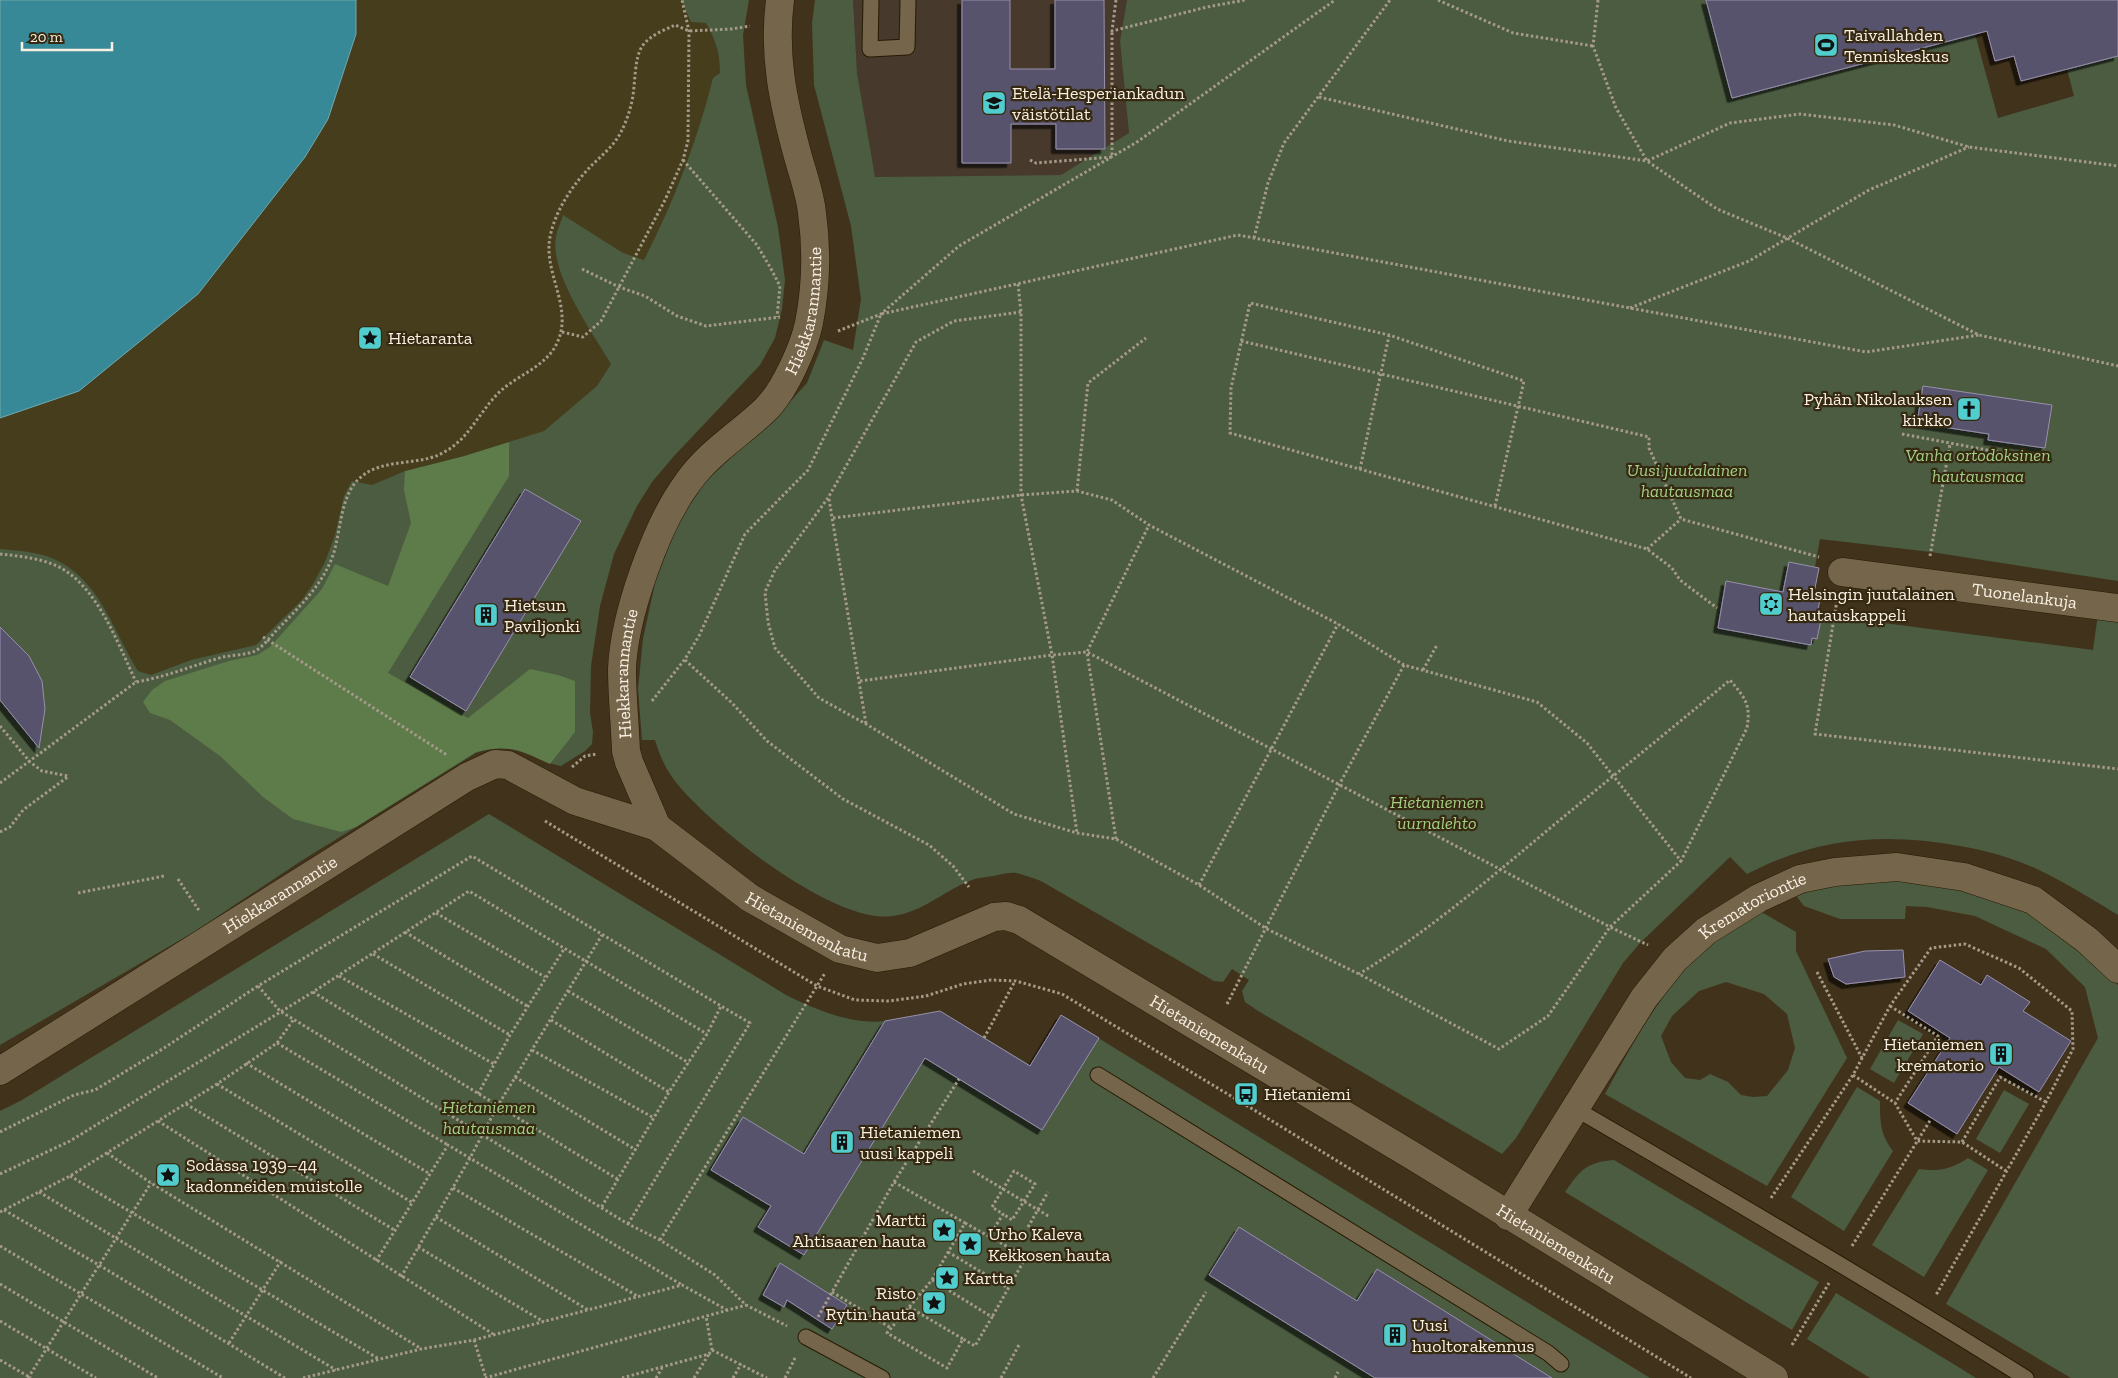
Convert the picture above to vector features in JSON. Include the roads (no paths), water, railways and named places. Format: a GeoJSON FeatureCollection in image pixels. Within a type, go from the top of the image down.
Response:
{"type":"FeatureCollection","features":[{"type":"Feature","properties":{"kind":"street","name":"Hiekkarannantie"},"geometry":{"type":"LineString","coordinates":[[657,826],[626,751],[622,668],[629,625],[641,582],[659,532],[688,481],[717,450],[767,408],[788,377],[801,350],[809,324],[814,289],[815,251],[812,211],[780,83],[779,12]]}},
{"type":"Feature","properties":{"kind":"street","name":"Tuonelankuja"},"geometry":{"type":"LineString","coordinates":[[1842,572],[2118,608]]}},
{"type":"Feature","properties":{"kind":"street","name":"Hiekkarannantie"},"geometry":{"type":"LineString","coordinates":[[0,1071],[467,777],[495,764],[508,765],[574,801],[657,826]]}},
{"type":"Feature","properties":{"kind":"street","name":"Hietaniemenkatu"},"geometry":{"type":"LineString","coordinates":[[657,826],[750,898],[840,948],[877,958],[910,953],[994,916],[1006,916],[1019,920],[1413,1156],[1774,1378]]}},
{"type":"Feature","properties":{"kind":"street","name":"Krematoriontie"},"geometry":{"type":"LineString","coordinates":[[1508,1216],[1644,998],[1675,958],[1706,931],[1759,898],[1800,879],[1835,872],[1897,866],[1964,876],[2034,900],[2087,940],[2118,970]]}},
{"type":"Feature","properties":{"kind":"lane"},"geometry":{"type":"LineString","coordinates":[[871,0],[870,49],[907,47],[908,0]]}},
{"type":"Feature","properties":{"kind":"lane"},"geometry":{"type":"LineString","coordinates":[[1098,1075],[1548,1353],[1560,1364]]}},
{"type":"Feature","properties":{"kind":"lane"},"geometry":{"type":"LineString","coordinates":[[1574,1108],[1759,1215],[2026,1378]]}},
{"type":"Feature","properties":{"kind":"lane"},"geometry":{"type":"LineString","coordinates":[[806,1337],[882,1378]]}},
{"type":"Feature","properties":{"kind":"water"},"geometry":{"type":"Polygon","coordinates":[[[0,0],[356,0],[356,34],[328,119],[305,157],[198,294],[79,391],[0,418],[0,0]]]}},
{"type":"Feature","properties":{"kind":"place","name":"Taivallahden Tenniskeskus"},"geometry":{"type":"Point","coordinates":[1826,45]}},
{"type":"Feature","properties":{"kind":"place","name":"Etelä-Hesperiankadun väistötilat"},"geometry":{"type":"Point","coordinates":[994,103]}},
{"type":"Feature","properties":{"kind":"place","name":"Hietaranta"},"geometry":{"type":"Point","coordinates":[370,338]}},
{"type":"Feature","properties":{"kind":"place","name":"Pyhän Nikolauksen kirkko"},"geometry":{"type":"Point","coordinates":[1969,409]}},
{"type":"Feature","properties":{"kind":"place","name":"Helsingin juutalainen hautauskappeli"},"geometry":{"type":"Point","coordinates":[1771,604]}},
{"type":"Feature","properties":{"kind":"place","name":"Hietsun Paviljonki"},"geometry":{"type":"Point","coordinates":[486,615]}},
{"type":"Feature","properties":{"kind":"place","name":"Hietaniemen krematorio"},"geometry":{"type":"Point","coordinates":[2001,1054]}},
{"type":"Feature","properties":{"kind":"place","name":"Hietaniemi"},"geometry":{"type":"Point","coordinates":[1246,1094]}},
{"type":"Feature","properties":{"kind":"place","name":"Hietaniemen uusi kappeli"},"geometry":{"type":"Point","coordinates":[842,1142]}},
{"type":"Feature","properties":{"kind":"place","name":"Sodassa 1939–44 kadonneiden muistolle"},"geometry":{"type":"Point","coordinates":[168,1175]}},
{"type":"Feature","properties":{"kind":"place","name":"Martti Ahtisaaren hauta"},"geometry":{"type":"Point","coordinates":[944,1230]}},
{"type":"Feature","properties":{"kind":"place","name":"Urho Kaleva Kekkosen hauta"},"geometry":{"type":"Point","coordinates":[970,1244]}},
{"type":"Feature","properties":{"kind":"place","name":"Kartta"},"geometry":{"type":"Point","coordinates":[947,1278]}},
{"type":"Feature","properties":{"kind":"place","name":"Risto Rytin hauta"},"geometry":{"type":"Point","coordinates":[934,1303]}},
{"type":"Feature","properties":{"kind":"place","name":"Uusi huoltorakennus"},"geometry":{"type":"Point","coordinates":[1395,1335]}},
{"type":"Feature","properties":{"kind":"park label","name":"Vanha ortodoksinen hautausmaa"},"geometry":{"type":"Point","coordinates":[1978,465]}},
{"type":"Feature","properties":{"kind":"park label","name":"Uusi juutalainen hautausmaa"},"geometry":{"type":"Point","coordinates":[1687,480]}},
{"type":"Feature","properties":{"kind":"park label","name":"Hietaniemen uurnalehto"},"geometry":{"type":"Point","coordinates":[1437,812]}},
{"type":"Feature","properties":{"kind":"park label","name":"Hietaniemen hautausmaa"},"geometry":{"type":"Point","coordinates":[489,1117]}}]}
